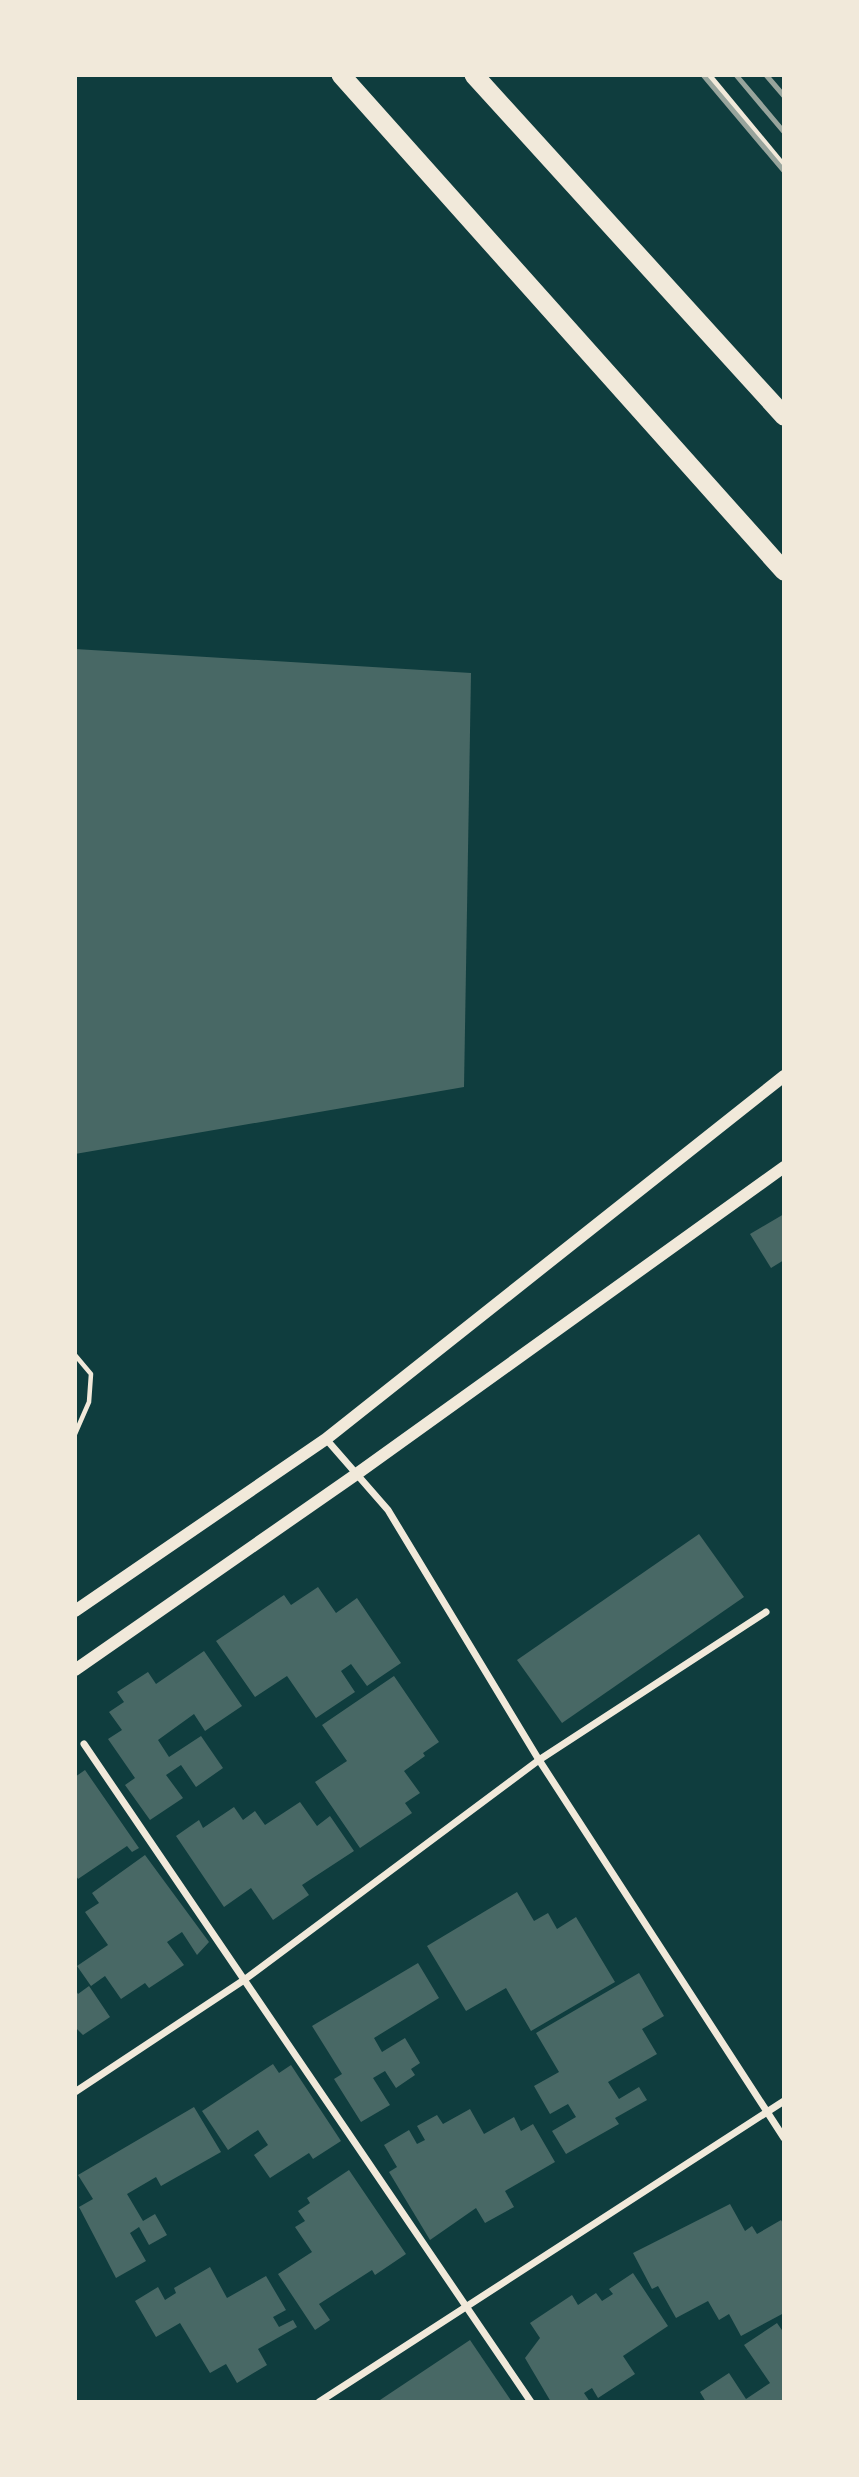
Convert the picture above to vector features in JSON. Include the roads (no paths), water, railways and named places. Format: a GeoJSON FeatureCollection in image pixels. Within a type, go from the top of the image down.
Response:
{"type":"FeatureCollection","features":[{"type":"Feature","properties":{"kind":"highway"},"geometry":{"type":"LineString","coordinates":[[341,75],[784,571]]}},
{"type":"Feature","properties":{"kind":"highway"},"geometry":{"type":"LineString","coordinates":[[474,75],[784,416]]}},
{"type":"Feature","properties":{"kind":"street"},"geometry":{"type":"LineString","coordinates":[[708,75],[784,167]]}},
{"type":"Feature","properties":{"kind":"street"},"geometry":{"type":"LineString","coordinates":[[75,1611],[326,1439],[784,1076]]}},
{"type":"Feature","properties":{"kind":"street"},"geometry":{"type":"LineString","coordinates":[[75,1670],[358,1473],[784,1167]]}},
{"type":"Feature","properties":{"kind":"street"},"geometry":{"type":"LineString","coordinates":[[326,1439],[388,1510],[540,1760],[784,2138]]}},
{"type":"Feature","properties":{"kind":"street"},"geometry":{"type":"LineString","coordinates":[[75,2092],[244,1980],[540,1760],[766,1612]]}},
{"type":"Feature","properties":{"kind":"street"},"geometry":{"type":"LineString","coordinates":[[83,1744],[531,2402]]}},
{"type":"Feature","properties":{"kind":"street"},"geometry":{"type":"LineString","coordinates":[[318,2402],[784,2101]]}},
{"type":"Feature","properties":{"kind":"railway"},"geometry":{"type":"LineString","coordinates":[[703,75],[784,171]]}},
{"type":"Feature","properties":{"kind":"railway"},"geometry":{"type":"LineString","coordinates":[[736,75],[784,132]]}},
{"type":"Feature","properties":{"kind":"railway"},"geometry":{"type":"LineString","coordinates":[[766,75],[784,96]]}}]}
